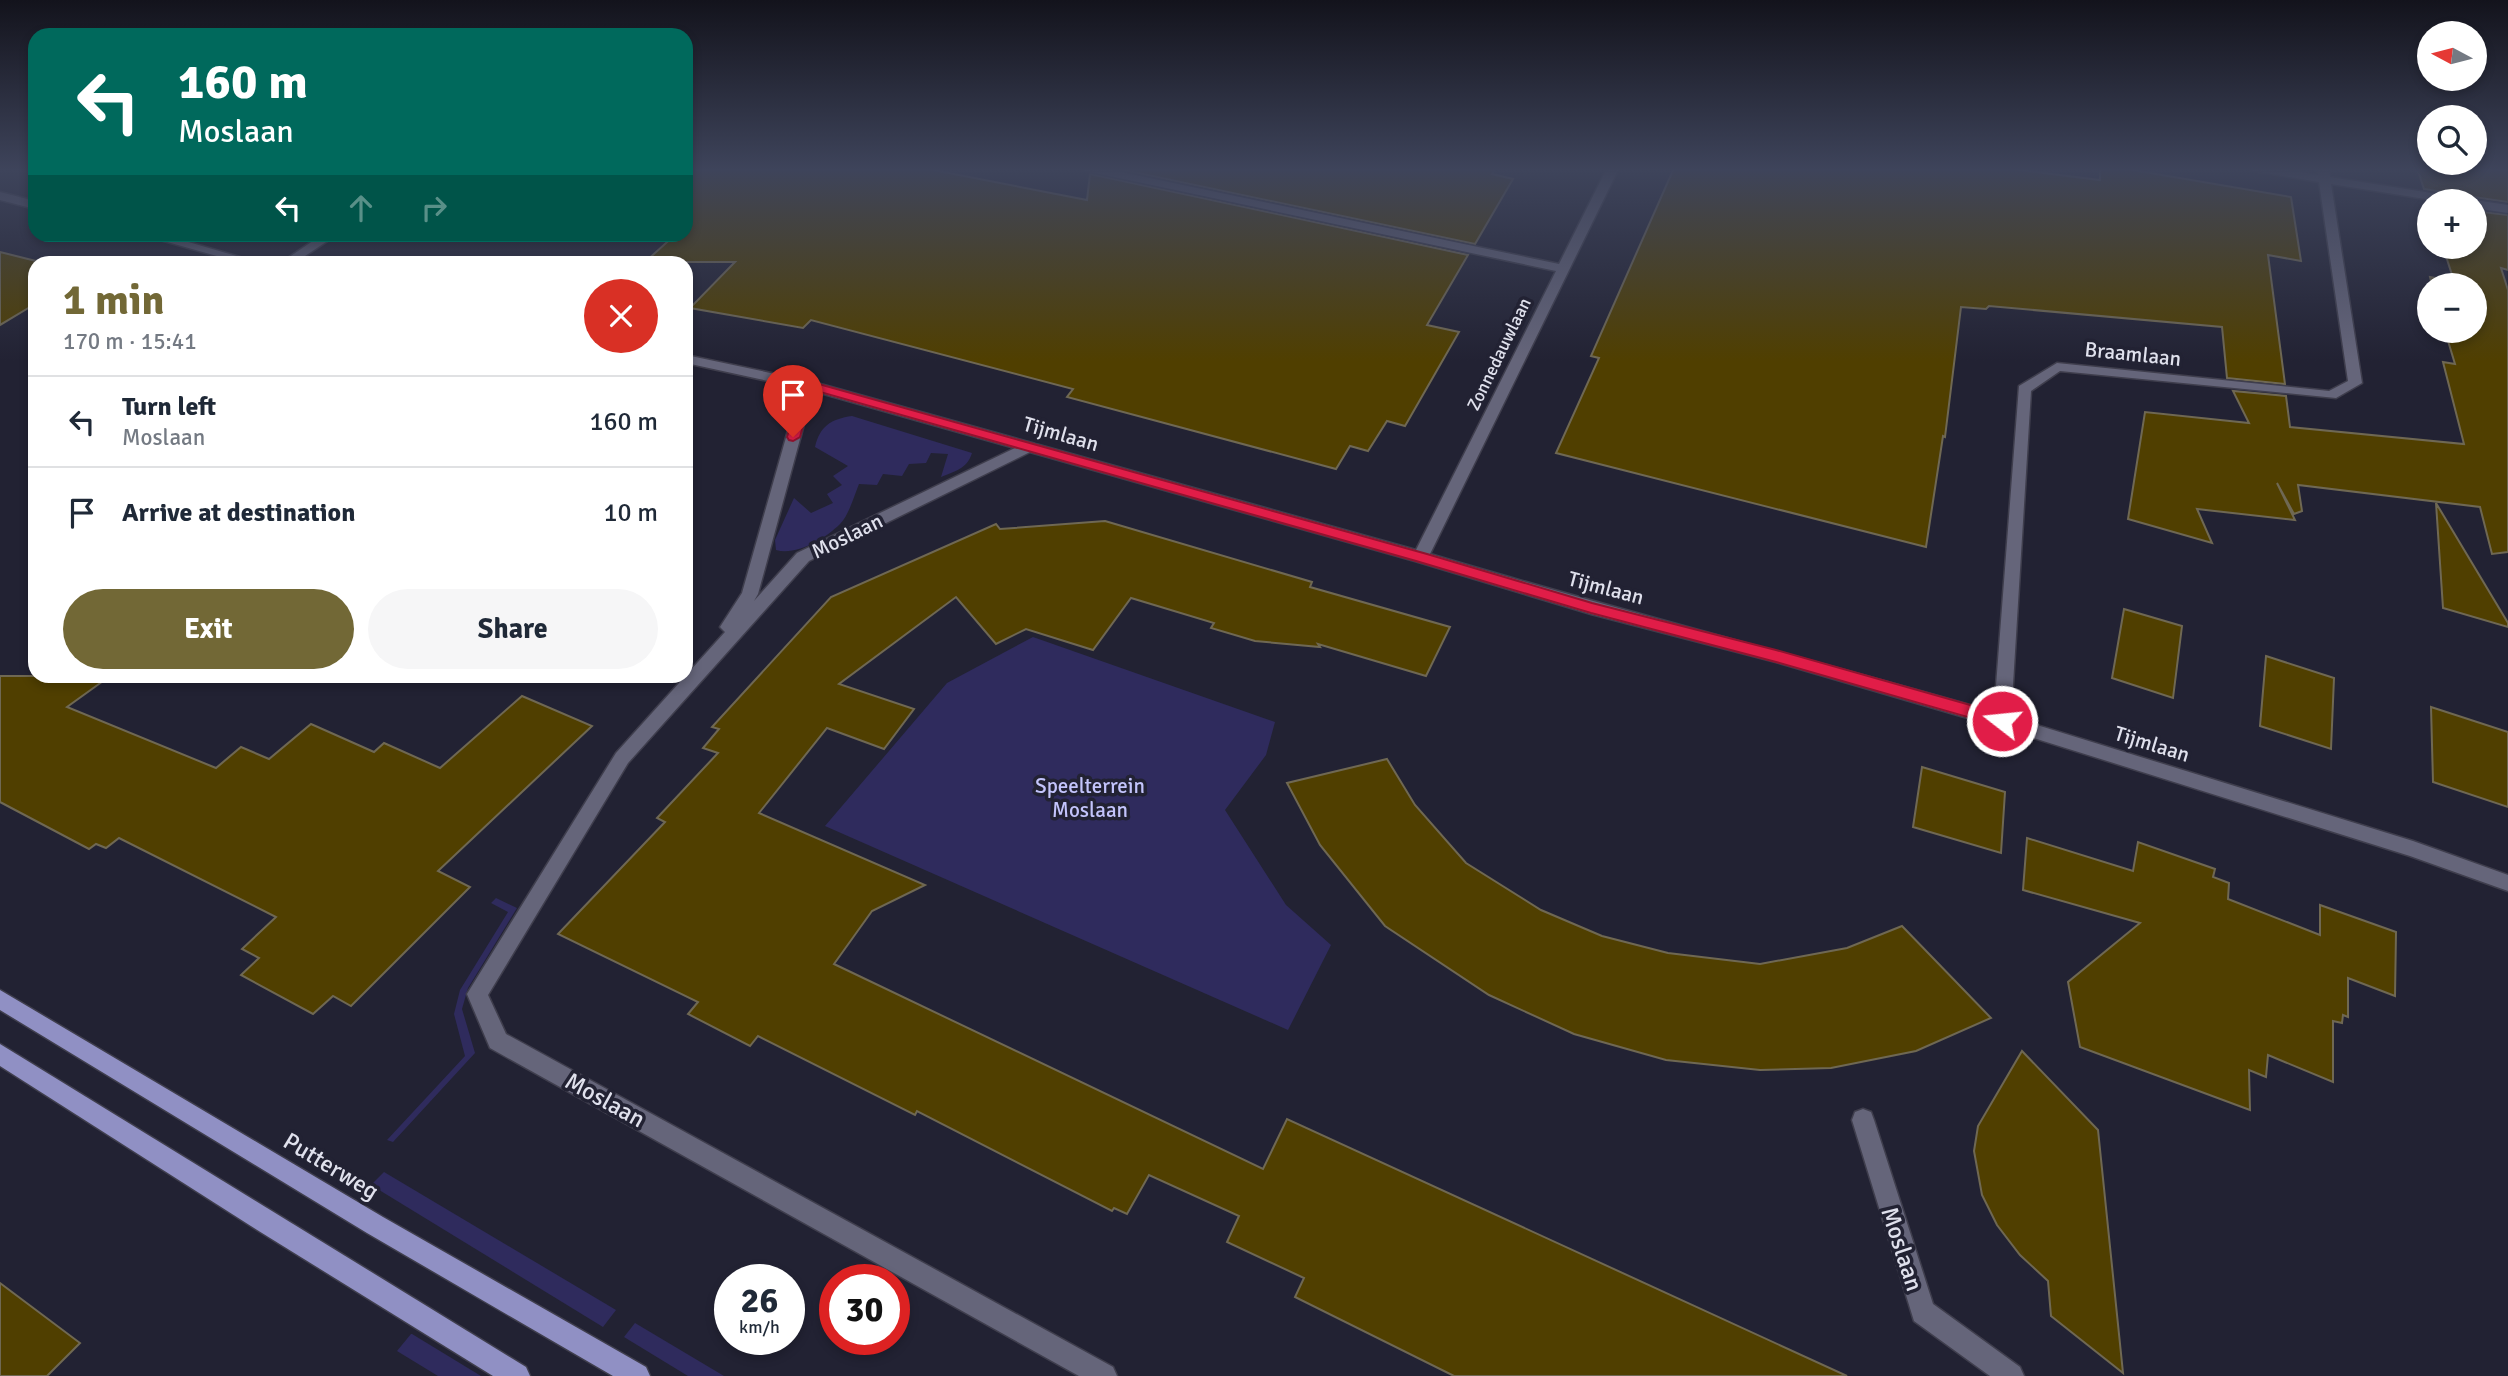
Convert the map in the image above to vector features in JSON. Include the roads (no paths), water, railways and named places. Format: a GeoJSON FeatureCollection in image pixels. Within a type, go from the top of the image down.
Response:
{"type":"FeatureCollection","features":[{"type":"Feature","properties":{"kind":"main road","name":"Putterweg"},"geometry":{"type":"LineString","coordinates":[[0,999],[375,1225],[637,1376]]}},
{"type":"Feature","properties":{"kind":"main road"},"geometry":{"type":"LineString","coordinates":[[0,1054],[270,1225],[517,1376]]}},
{"type":"Feature","properties":{"kind":"street"},"geometry":{"type":"LineString","coordinates":[[1392,232],[1562,268]]}},
{"type":"Feature","properties":{"kind":"street","name":"Zonnedauwlaan"},"geometry":{"type":"LineString","coordinates":[[1422,557],[1580,232]]}},
{"type":"Feature","properties":{"kind":"street","name":"Braamlaan"},"geometry":{"type":"LineString","coordinates":[[2002,721],[2024,389],[2057,367],[2331,395],[2355,383],[2333,232]]}},
{"type":"Feature","properties":{"kind":"street"},"geometry":{"type":"LineString","coordinates":[[175,242],[228,256]]}},
{"type":"Feature","properties":{"kind":"street"},"geometry":{"type":"LineString","coordinates":[[297,256],[319,242]]}},
{"type":"Feature","properties":{"kind":"street","name":"Tijmlaan"},"geometry":{"type":"LineString","coordinates":[[693,360],[808,385],[1422,557],[1591,608],[1776,656],[2002,721],[2413,849],[2508,883]]}},
{"type":"Feature","properties":{"kind":"street","name":"Moslaan"},"geometry":{"type":"LineString","coordinates":[[702,669],[750,594],[808,385]]}},
{"type":"Feature","properties":{"kind":"street","name":"Moslaan"},"geometry":{"type":"LineString","coordinates":[[693,679],[803,558],[1026,448]]}},
{"type":"Feature","properties":{"kind":"street","name":"Moslaan"},"geometry":{"type":"LineString","coordinates":[[689,683],[622,758],[477,994],[498,1041],[1104,1376]]}},
{"type":"Feature","properties":{"kind":"street","name":"Moslaan"},"geometry":{"type":"LineString","coordinates":[[1863,1120],[1923,1312],[2011,1376]]}},
{"type":"Feature","properties":{"kind":"park label","name":"Speelterrein Moslaan"},"geometry":{"type":"Point","coordinates":[1090,798]}}]}
